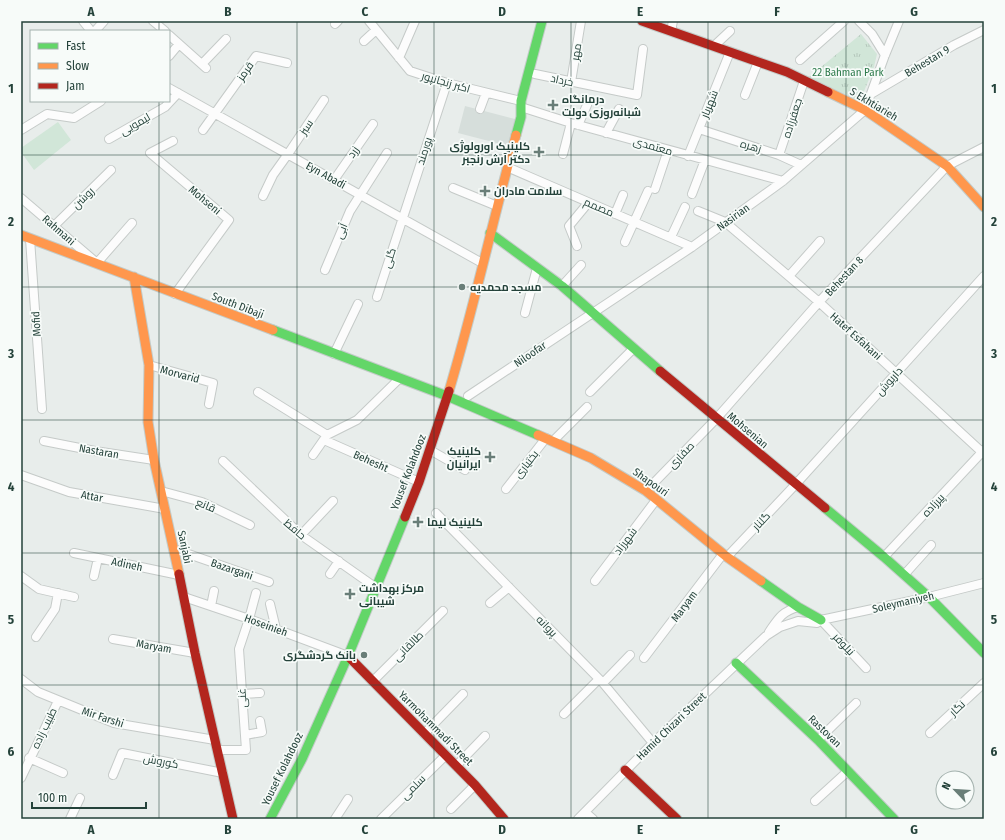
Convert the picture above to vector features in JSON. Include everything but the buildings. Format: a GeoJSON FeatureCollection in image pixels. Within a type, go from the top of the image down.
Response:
{"type":"FeatureCollection","features":[{"type":"Feature","properties":{"kind":"street"},"geometry":{"type":"LineString","coordinates":[[83,21],[90,30]]}},
{"type":"Feature","properties":{"kind":"street"},"geometry":{"type":"LineString","coordinates":[[96,30],[104,21]]}},
{"type":"Feature","properties":{"kind":"street"},"geometry":{"type":"LineString","coordinates":[[154,21],[164,30]]}},
{"type":"Feature","properties":{"kind":"street","name":"اکبر زنجانپور"},"geometry":{"type":"LineString","coordinates":[[369,21],[410,71],[523,105]]}},
{"type":"Feature","properties":{"kind":"street"},"geometry":{"type":"LineString","coordinates":[[399,58],[415,21]]}},
{"type":"Feature","properties":{"kind":"street","name":"Yousef Kolahdooz"},"geometry":{"type":"LineString","coordinates":[[272,818],[302,759],[348,656],[430,450],[465,336],[482,263],[521,117],[542,21]]}},
{"type":"Feature","properties":{"kind":"street","name":"Yousef Kolahdooz"},"geometry":{"type":"LineString","coordinates":[[523,105],[530,95],[548,21]]}},
{"type":"Feature","properties":{"kind":"street","name":"مهر"},"geometry":{"type":"LineString","coordinates":[[571,82],[581,21]]}},
{"type":"Feature","properties":{"kind":"street","name":"S Ekhtiarieh"},"geometry":{"type":"LineString","coordinates":[[642,21],[788,72],[865,110],[947,166],[984,207]]}},
{"type":"Feature","properties":{"kind":"street"},"geometry":{"type":"LineString","coordinates":[[671,31],[673,21]]}},
{"type":"Feature","properties":{"kind":"street"},"geometry":{"type":"LineString","coordinates":[[800,60],[844,21]]}},
{"type":"Feature","properties":{"kind":"street"},"geometry":{"type":"LineString","coordinates":[[859,21],[872,34],[885,55]]}},
{"type":"Feature","properties":{"kind":"street"},"geometry":{"type":"LineString","coordinates":[[865,110],[899,21]]}},
{"type":"Feature","properties":{"kind":"street"},"geometry":{"type":"LineString","coordinates":[[364,41],[376,30]]}},
{"type":"Feature","properties":{"kind":"street","name":"Behestan 9"},"geometry":{"type":"LineString","coordinates":[[871,94],[954,45],[984,30]]}},
{"type":"Feature","properties":{"kind":"street"},"geometry":{"type":"LineString","coordinates":[[714,46],[730,31]]}},
{"type":"Feature","properties":{"kind":"street"},"geometry":{"type":"LineString","coordinates":[[170,36],[204,66],[226,39]]}},
{"type":"Feature","properties":{"kind":"street"},"geometry":{"type":"LineString","coordinates":[[170,55],[179,44]]}},
{"type":"Feature","properties":{"kind":"street","name":"خرداد"},"geometry":{"type":"LineString","coordinates":[[535,74],[637,95],[643,49]]}},
{"type":"Feature","properties":{"kind":"street","name":"شهریار"},"geometry":{"type":"LineString","coordinates":[[688,156],[730,52]]}},
{"type":"Feature","properties":{"kind":"street","name":"قرمز"},"geometry":{"type":"LineString","coordinates":[[215,114],[256,56],[287,63]]}},
{"type":"Feature","properties":{"kind":"street"},"geometry":{"type":"LineString","coordinates":[[745,95],[758,62]]}},
{"type":"Feature","properties":{"kind":"street","name":"جعفرزاده"},"geometry":{"type":"LineString","coordinates":[[779,155],[804,80]]}},
{"type":"Feature","properties":{"kind":"street","name":"پورمند"},"geometry":{"type":"LineString","coordinates":[[402,219],[447,83]]}},
{"type":"Feature","properties":{"kind":"street","name":"Eyn Abadi"},"geometry":{"type":"LineString","coordinates":[[170,89],[482,263]]}},
{"type":"Feature","properties":{"kind":"street","name":"لیمویی"},"geometry":{"type":"LineString","coordinates":[[170,102],[178,93]]}},
{"type":"Feature","properties":{"kind":"street"},"geometry":{"type":"LineString","coordinates":[[480,109],[486,93]]}},
{"type":"Feature","properties":{"kind":"street","name":"سبز"},"geometry":{"type":"LineString","coordinates":[[263,196],[273,175],[324,100]]}},
{"type":"Feature","properties":{"kind":"street"},"geometry":{"type":"LineString","coordinates":[[21,130],[46,114],[74,118],[99,102]]}},
{"type":"Feature","properties":{"kind":"street","name":"لیمویی"},"geometry":{"type":"LineString","coordinates":[[109,139],[165,107],[170,102]]}},
{"type":"Feature","properties":{"kind":"street","name":"معتمدی"},"geometry":{"type":"LineString","coordinates":[[523,105],[574,124],[783,181]]}},
{"type":"Feature","properties":{"kind":"street"},"geometry":{"type":"LineString","coordinates":[[563,154],[574,124],[587,105]]}},
{"type":"Feature","properties":{"kind":"street"},"geometry":{"type":"LineString","coordinates":[[606,133],[619,110]]}},
{"type":"Feature","properties":{"kind":"street","name":"Nasirian"},"geometry":{"type":"LineString","coordinates":[[592,312],[692,247],[783,181],[865,110]]}},
{"type":"Feature","properties":{"kind":"street"},"geometry":{"type":"LineString","coordinates":[[203,130],[215,114]]}},
{"type":"Feature","properties":{"kind":"street","name":"زرد"},"geometry":{"type":"LineString","coordinates":[[334,180],[373,124]]}},
{"type":"Feature","properties":{"kind":"street","name":"زهره"},"geometry":{"type":"LineString","coordinates":[[699,129],[779,155],[801,165]]}},
{"type":"Feature","properties":{"kind":"street","name":"Mohseni"},"geometry":{"type":"LineString","coordinates":[[173,140],[150,153],[229,220],[176,294]]}},
{"type":"Feature","properties":{"kind":"street","name":"Behestan 8"},"geometry":{"type":"LineString","coordinates":[[716,419],[819,302],[947,166],[984,147]]}},
{"type":"Feature","properties":{"kind":"street"},"geometry":{"type":"LineString","coordinates":[[625,242],[634,222],[652,190],[668,150]]}},
{"type":"Feature","properties":{"kind":"street","name":"آبی"},"geometry":{"type":"LineString","coordinates":[[325,270],[350,211],[387,153]]}},
{"type":"Feature","properties":{"kind":"street"},"geometry":{"type":"LineString","coordinates":[[692,194],[705,160]]}},
{"type":"Feature","properties":{"kind":"street","name":"مصمم"},"geometry":{"type":"LineString","coordinates":[[507,167],[692,247]]}},
{"type":"Feature","properties":{"kind":"street","name":"روشن"},"geometry":{"type":"LineString","coordinates":[[54,226],[111,170]]}},
{"type":"Feature","properties":{"kind":"street"},"geometry":{"type":"LineString","coordinates":[[453,188],[497,206]]}},
{"type":"Feature","properties":{"kind":"street"},"geometry":{"type":"LineString","coordinates":[[615,214],[623,195]]}},
{"type":"Feature","properties":{"kind":"street","name":"Rahmani"},"geometry":{"type":"LineString","coordinates":[[21,198],[97,263]]}},
{"type":"Feature","properties":{"kind":"street"},"geometry":{"type":"LineString","coordinates":[[577,246],[569,226],[588,203]]}},
{"type":"Feature","properties":{"kind":"street"},"geometry":{"type":"LineString","coordinates":[[671,237],[685,207]]}},
{"type":"Feature","properties":{"kind":"street","name":"Hatef Esfahani"},"geometry":{"type":"LineString","coordinates":[[698,211],[725,222],[789,276],[983,452]]}},
{"type":"Feature","properties":{"kind":"street","name":"گلی"},"geometry":{"type":"LineString","coordinates":[[377,297],[402,219]]}},
{"type":"Feature","properties":{"kind":"street"},"geometry":{"type":"LineString","coordinates":[[97,263],[132,223]]}},
{"type":"Feature","properties":{"kind":"street","name":"Mohsenian"},"geometry":{"type":"LineString","coordinates":[[490,234],[562,286],[633,349],[716,419],[884,557],[929,597],[984,652]]}},
{"type":"Feature","properties":{"kind":"street","name":"South Dibaji"},"geometry":{"type":"LineString","coordinates":[[21,235],[447,396]]}},
{"type":"Feature","properties":{"kind":"street","name":"Mofid"},"geometry":{"type":"LineString","coordinates":[[30,239],[42,409]]}},
{"type":"Feature","properties":{"kind":"street"},"geometry":{"type":"LineString","coordinates":[[789,276],[820,241]]}},
{"type":"Feature","properties":{"kind":"street"},"geometry":{"type":"LineString","coordinates":[[562,286],[582,265]]}},
{"type":"Feature","properties":{"kind":"street"},"geometry":{"type":"LineString","coordinates":[[525,313],[536,268]]}},
{"type":"Feature","properties":{"kind":"street","name":"داریوش"},"geometry":{"type":"LineString","coordinates":[[795,485],[984,276]]}},
{"type":"Feature","properties":{"kind":"street","name":"Sanjabi"},"geometry":{"type":"LineString","coordinates":[[134,277],[149,365],[148,422],[154,460],[174,548],[195,653],[223,773],[229,818]]}},
{"type":"Feature","properties":{"kind":"street"},"geometry":{"type":"LineString","coordinates":[[334,354],[358,304]]}},
{"type":"Feature","properties":{"kind":"street","name":"Niloofar"},"geometry":{"type":"LineString","coordinates":[[468,396],[592,312]]}},
{"type":"Feature","properties":{"kind":"street"},"geometry":{"type":"LineString","coordinates":[[590,392],[633,349]]}},
{"type":"Feature","properties":{"kind":"street","name":"Morvarid"},"geometry":{"type":"LineString","coordinates":[[149,365],[213,382],[208,404]]}},
{"type":"Feature","properties":{"kind":"street"},"geometry":{"type":"LineString","coordinates":[[313,455],[325,438],[357,420],[399,379]]}},
{"type":"Feature","properties":{"kind":"street","name":"Behesht"},"geometry":{"type":"LineString","coordinates":[[258,392],[325,438],[418,482]]}},
{"type":"Feature","properties":{"kind":"street","name":"Shapouri"},"geometry":{"type":"LineString","coordinates":[[447,396],[591,458],[646,491],[725,555],[798,608],[821,620]]}},
{"type":"Feature","properties":{"kind":"street","name":"بختیاری"},"geometry":{"type":"LineString","coordinates":[[506,489],[549,440],[587,407]]}},
{"type":"Feature","properties":{"kind":"street","name":"صفاری"},"geometry":{"type":"LineString","coordinates":[[646,491],[716,419]]}},
{"type":"Feature","properties":{"kind":"street","name":"Nastaran"},"geometry":{"type":"LineString","coordinates":[[44,441],[95,452],[154,460]]}},
{"type":"Feature","properties":{"kind":"street"},"geometry":{"type":"LineString","coordinates":[[430,450],[465,470]]}},
{"type":"Feature","properties":{"kind":"street","name":"پیرزاده"},"geometry":{"type":"LineString","coordinates":[[884,557],[983,452]]}},
{"type":"Feature","properties":{"kind":"street","name":"حافظ"},"geometry":{"type":"LineString","coordinates":[[223,461],[301,535],[375,588]]}},
{"type":"Feature","properties":{"kind":"street","name":"Attar"},"geometry":{"type":"LineString","coordinates":[[21,475],[69,492],[165,509]]}},
{"type":"Feature","properties":{"kind":"street","name":"گلنار"},"geometry":{"type":"LineString","coordinates":[[725,555],[795,485]]}},
{"type":"Feature","properties":{"kind":"street","name":"قانع"},"geometry":{"type":"LineString","coordinates":[[161,491],[202,502],[250,525]]}},
{"type":"Feature","properties":{"kind":"street","name":"شهرزاد"},"geometry":{"type":"LineString","coordinates":[[595,581],[656,500]]}},
{"type":"Feature","properties":{"kind":"street"},"geometry":{"type":"LineString","coordinates":[[301,535],[334,501]]}},
{"type":"Feature","properties":{"kind":"street","name":"پروانه"},"geometry":{"type":"LineString","coordinates":[[436,513],[601,681],[653,743]]}},
{"type":"Feature","properties":{"kind":"street"},"geometry":{"type":"LineString","coordinates":[[904,575],[931,545]]}},
{"type":"Feature","properties":{"kind":"street","name":"Bazargani"},"geometry":{"type":"LineString","coordinates":[[174,548],[269,582]]}},
{"type":"Feature","properties":{"kind":"street","name":"Adineh"},"geometry":{"type":"LineString","coordinates":[[74,553],[179,575]]}},
{"type":"Feature","properties":{"kind":"street","name":"Maryam"},"geometry":{"type":"LineString","coordinates":[[644,658],[725,555]]}},
{"type":"Feature","properties":{"kind":"street"},"geometry":{"type":"LineString","coordinates":[[94,576],[98,558]]}},
{"type":"Feature","properties":{"kind":"street"},"geometry":{"type":"LineString","coordinates":[[330,574],[339,561]]}},
{"type":"Feature","properties":{"kind":"street"},"geometry":{"type":"LineString","coordinates":[[21,576],[39,589],[74,597]]}},
{"type":"Feature","properties":{"kind":"street","name":"Soleymaniyeh"},"geometry":{"type":"LineString","coordinates":[[821,620],[929,597],[984,583]]}},
{"type":"Feature","properties":{"kind":"street"},"geometry":{"type":"LineString","coordinates":[[490,603],[509,588]]}},
{"type":"Feature","properties":{"kind":"street"},"geometry":{"type":"LineString","coordinates":[[211,606],[214,592]]}},
{"type":"Feature","properties":{"kind":"street","name":"غنی"},"geometry":{"type":"LineString","coordinates":[[218,750],[246,750],[238,649],[249,619],[256,592]]}},
{"type":"Feature","properties":{"kind":"street"},"geometry":{"type":"LineString","coordinates":[[36,637],[55,609],[58,593]]}},
{"type":"Feature","properties":{"kind":"street","name":"Hoseinieh"},"geometry":{"type":"LineString","coordinates":[[184,597],[249,619],[348,656]]}},
{"type":"Feature","properties":{"kind":"street"},"geometry":{"type":"LineString","coordinates":[[270,604],[276,629]]}},
{"type":"Feature","properties":{"kind":"street"},"geometry":{"type":"LineString","coordinates":[[798,608],[798,620]]}},
{"type":"Feature","properties":{"kind":"street","name":"Hamid Chizari Street"},"geometry":{"type":"LineString","coordinates":[[766,636],[781,614],[788,610],[798,608]]}},
{"type":"Feature","properties":{"kind":"street","name":"طالقانی"},"geometry":{"type":"LineString","coordinates":[[373,681],[443,611]]}},
{"type":"Feature","properties":{"kind":"street","name":"Hamid Chizari Street"},"geometry":{"type":"LineString","coordinates":[[578,819],[625,770],[766,636],[780,627],[798,620],[817,623],[821,620]]}},
{"type":"Feature","properties":{"kind":"street","name":"نیلوفر"},"geometry":{"type":"LineString","coordinates":[[821,620],[866,668]]}},
{"type":"Feature","properties":{"kind":"street","name":"Maryam"},"geometry":{"type":"LineString","coordinates":[[113,639],[195,653]]}},
{"type":"Feature","properties":{"kind":"street"},"geometry":{"type":"LineString","coordinates":[[564,714],[630,655]]}},
{"type":"Feature","properties":{"kind":"street","name":"Yarmohammadi Street"},"geometry":{"type":"LineString","coordinates":[[348,656],[446,755],[504,819]]}},
{"type":"Feature","properties":{"kind":"street","name":"Rastovan"},"geometry":{"type":"LineString","coordinates":[[736,664],[818,740],[893,819]]}},
{"type":"Feature","properties":{"kind":"street","name":"Mir Farshi"},"geometry":{"type":"LineString","coordinates":[[21,679],[38,692],[114,722],[216,740]]}},
{"type":"Feature","properties":{"kind":"street","name":"نگار"},"geometry":{"type":"LineString","coordinates":[[930,733],[984,683]]}},
{"type":"Feature","properties":{"kind":"street"},"geometry":{"type":"LineString","coordinates":[[242,694],[260,693]]}},
{"type":"Feature","properties":{"kind":"street"},"geometry":{"type":"LineString","coordinates":[[424,734],[463,694]]}},
{"type":"Feature","properties":{"kind":"street","name":"طبیب زاده"},"geometry":{"type":"LineString","coordinates":[[21,778],[29,758],[58,701]]}},
{"type":"Feature","properties":{"kind":"street"},"geometry":{"type":"LineString","coordinates":[[818,740],[856,703]]}},
{"type":"Feature","properties":{"kind":"street"},"geometry":{"type":"LineString","coordinates":[[245,735],[262,732],[260,721]]}},
{"type":"Feature","properties":{"kind":"street"},"geometry":{"type":"LineString","coordinates":[[456,766],[485,736]]}},
{"type":"Feature","properties":{"kind":"street","name":"کوروش"},"geometry":{"type":"LineString","coordinates":[[113,775],[122,753],[223,773]]}},
{"type":"Feature","properties":{"kind":"street","name":"سلمی"},"geometry":{"type":"LineString","coordinates":[[381,819],[446,755]]}},
{"type":"Feature","properties":{"kind":"street"},"geometry":{"type":"LineString","coordinates":[[29,758],[63,773]]}},
{"type":"Feature","properties":{"kind":"street"},"geometry":{"type":"LineString","coordinates":[[625,770],[677,819]]}},
{"type":"Feature","properties":{"kind":"street"},"geometry":{"type":"LineString","coordinates":[[815,801],[848,771]]}},
{"type":"Feature","properties":{"kind":"street"},"geometry":{"type":"LineString","coordinates":[[451,809],[474,785]]}},
{"type":"Feature","properties":{"kind":"street"},"geometry":{"type":"LineString","coordinates":[[70,819],[80,798]]}},
{"type":"Feature","properties":{"kind":"street"},"geometry":{"type":"LineString","coordinates":[[335,819],[348,799]]}},
{"type":"Feature","properties":{"kind":"street"},"geometry":{"type":"LineString","coordinates":[[585,812],[593,819]]}},
{"type":"Feature","properties":{"kind":"shaded area"},"geometry":{"type":"Polygon","coordinates":[[[465,106],[519,120],[512,147],[458,133],[465,106]]]}},
{"type":"Feature","properties":{"kind":"green space","name":"22 Bahman Park"},"geometry":{"type":"Polygon","coordinates":[[[861,34],[877,54],[874,67],[860,101],[809,77],[861,34]]]}},
{"type":"Feature","properties":{"kind":"green space"},"geometry":{"type":"Polygon","coordinates":[[[58,122],[71,140],[34,170],[21,152],[21,148],[58,122]]]}},
{"type":"Feature","properties":{"kind":"traffic: fast"},"geometry":{"type":"LineString","coordinates":[[516,135],[521,117],[521,101],[542,21]]}},
{"type":"Feature","properties":{"kind":"traffic: fast"},"geometry":{"type":"LineString","coordinates":[[490,233],[562,286],[660,371]]}},
{"type":"Feature","properties":{"kind":"traffic: fast"},"geometry":{"type":"LineString","coordinates":[[273,330],[447,396],[538,435]]}},
{"type":"Feature","properties":{"kind":"traffic: fast"},"geometry":{"type":"LineString","coordinates":[[825,508],[929,597],[984,653]]}},
{"type":"Feature","properties":{"kind":"traffic: fast"},"geometry":{"type":"LineString","coordinates":[[270,819],[302,759],[348,656],[405,517]]}},
{"type":"Feature","properties":{"kind":"traffic: fast"},"geometry":{"type":"LineString","coordinates":[[761,581],[798,607],[821,620]]}},
{"type":"Feature","properties":{"kind":"traffic: fast"},"geometry":{"type":"LineString","coordinates":[[736,663],[818,740],[894,819]]}},
{"type":"Feature","properties":{"kind":"traffic: slow"},"geometry":{"type":"LineString","coordinates":[[828,92],[865,110],[947,166],[984,207]]}},
{"type":"Feature","properties":{"kind":"traffic: slow"},"geometry":{"type":"LineString","coordinates":[[449,391],[467,328],[516,135]]}},
{"type":"Feature","properties":{"kind":"traffic: slow"},"geometry":{"type":"LineString","coordinates":[[21,235],[273,330]]}},
{"type":"Feature","properties":{"kind":"traffic: slow"},"geometry":{"type":"LineString","coordinates":[[134,277],[149,365],[148,422],[154,460],[179,574]]}},
{"type":"Feature","properties":{"kind":"traffic: slow"},"geometry":{"type":"LineString","coordinates":[[538,435],[591,458],[646,491],[727,557],[761,581]]}},
{"type":"Feature","properties":{"kind":"traffic: jam"},"geometry":{"type":"LineString","coordinates":[[642,21],[787,72],[828,92]]}},
{"type":"Feature","properties":{"kind":"traffic: jam"},"geometry":{"type":"LineString","coordinates":[[660,371],[825,508]]}},
{"type":"Feature","properties":{"kind":"traffic: jam"},"geometry":{"type":"LineString","coordinates":[[405,517],[419,482],[449,391]]}},
{"type":"Feature","properties":{"kind":"traffic: jam"},"geometry":{"type":"LineString","coordinates":[[179,574],[195,653],[233,819]]}},
{"type":"Feature","properties":{"kind":"traffic: jam"},"geometry":{"type":"LineString","coordinates":[[348,656],[475,785],[504,819]]}},
{"type":"Feature","properties":{"kind":"traffic: jam"},"geometry":{"type":"LineString","coordinates":[[625,770],[677,819]]}},
{"type":"Feature","properties":{"kind":"place","name":"درمانگاه شبانه‌روزی دولت"},"geometry":{"type":"Point","coordinates":[553,105]}},
{"type":"Feature","properties":{"kind":"place","name":"کلینیک اورولوژی دکتر آرش رنجبر"},"geometry":{"type":"Point","coordinates":[539,152]}},
{"type":"Feature","properties":{"kind":"place","name":"سلامت مادران"},"geometry":{"type":"Point","coordinates":[485,191]}},
{"type":"Feature","properties":{"kind":"place","name":"مسجد محمدیه"},"geometry":{"type":"Point","coordinates":[462,287]}},
{"type":"Feature","properties":{"kind":"place","name":"کلینیک ایرانیان"},"geometry":{"type":"Point","coordinates":[490,457]}},
{"type":"Feature","properties":{"kind":"place","name":"کلینیک لیما"},"geometry":{"type":"Point","coordinates":[418,522]}},
{"type":"Feature","properties":{"kind":"place","name":"مرکز بهداشت شیبانی"},"geometry":{"type":"Point","coordinates":[350,594]}},
{"type":"Feature","properties":{"kind":"place","name":"بانک گردشگری"},"geometry":{"type":"Point","coordinates":[364,655]}}]}
